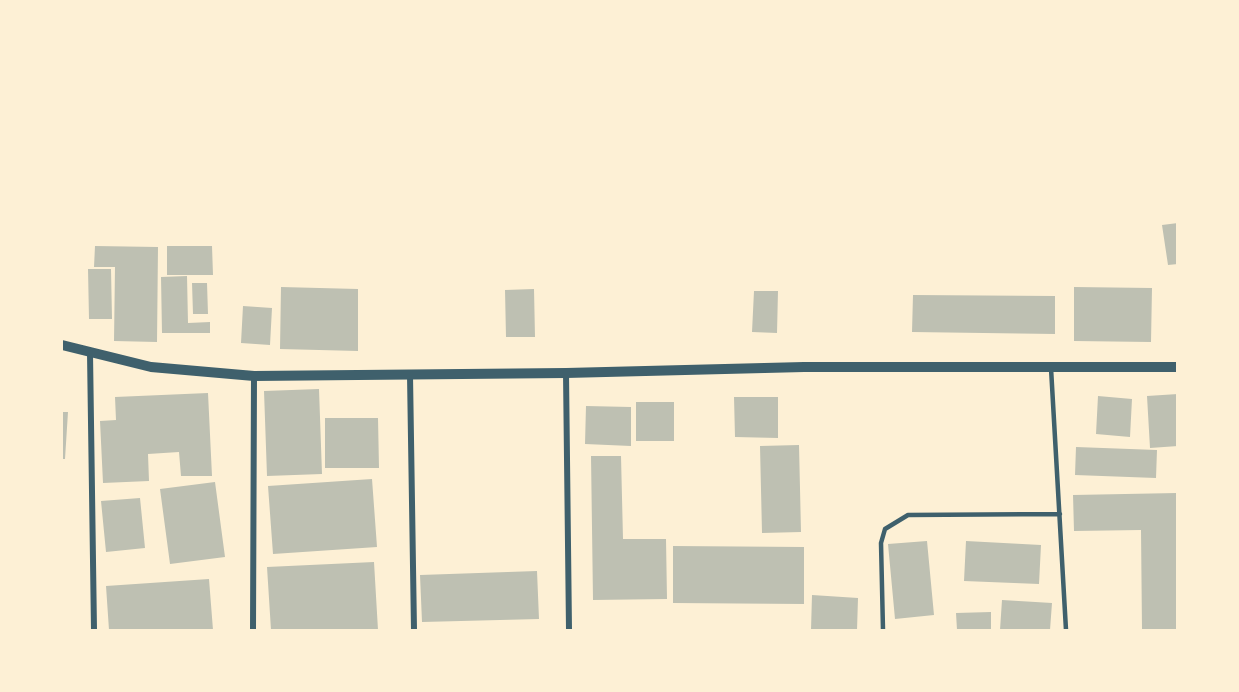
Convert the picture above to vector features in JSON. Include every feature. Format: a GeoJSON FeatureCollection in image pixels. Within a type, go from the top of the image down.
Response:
{"type":"FeatureCollection","features":[{"type":"Feature","properties":{"kind":"street"},"geometry":{"type":"LineString","coordinates":[[62,345],[151,367],[254,376],[566,374],[804,367],[1178,367]]}},
{"type":"Feature","properties":{"kind":"street"},"geometry":{"type":"LineString","coordinates":[[90,353],[94,630]]}},
{"type":"Feature","properties":{"kind":"street"},"geometry":{"type":"LineString","coordinates":[[566,374],[569,630]]}},
{"type":"Feature","properties":{"kind":"street"},"geometry":{"type":"LineString","coordinates":[[410,375],[414,630]]}},
{"type":"Feature","properties":{"kind":"street"},"geometry":{"type":"LineString","coordinates":[[253,630],[254,376]]}},
{"type":"Feature","properties":{"kind":"lane"},"geometry":{"type":"LineString","coordinates":[[1051,368],[1066,630]]}},
{"type":"Feature","properties":{"kind":"lane"},"geometry":{"type":"LineString","coordinates":[[883,630],[881,543],[885,530],[895,522],[909,515],[1060,513]]}},
{"type":"Feature","properties":{"kind":"building"},"geometry":{"type":"Polygon","coordinates":[[[1178,223],[1178,264],[1168,265],[1162,225],[1178,223]]]}},
{"type":"Feature","properties":{"kind":"building"},"geometry":{"type":"Polygon","coordinates":[[[95,246],[158,247],[157,342],[114,341],[115,267],[94,267],[95,246]]]}},
{"type":"Feature","properties":{"kind":"building"},"geometry":{"type":"Polygon","coordinates":[[[167,246],[212,246],[213,275],[167,275],[167,246]]]}},
{"type":"Feature","properties":{"kind":"building"},"geometry":{"type":"Polygon","coordinates":[[[88,269],[111,269],[112,319],[89,319],[88,269]]]}},
{"type":"Feature","properties":{"kind":"building"},"geometry":{"type":"Polygon","coordinates":[[[187,276],[188,323],[210,322],[210,333],[162,333],[161,277],[187,276]]]}},
{"type":"Feature","properties":{"kind":"building"},"geometry":{"type":"Polygon","coordinates":[[[192,283],[207,283],[208,314],[193,314],[192,283]]]}},
{"type":"Feature","properties":{"kind":"building"},"geometry":{"type":"Polygon","coordinates":[[[281,287],[358,289],[358,351],[280,349],[281,287]]]}},
{"type":"Feature","properties":{"kind":"building"},"geometry":{"type":"Polygon","coordinates":[[[1074,287],[1152,288],[1151,342],[1074,341],[1074,287]]]}},
{"type":"Feature","properties":{"kind":"building"},"geometry":{"type":"Polygon","coordinates":[[[534,289],[535,337],[506,337],[505,290],[534,289]]]}},
{"type":"Feature","properties":{"kind":"building"},"geometry":{"type":"Polygon","coordinates":[[[754,291],[778,291],[777,333],[752,332],[754,291]]]}},
{"type":"Feature","properties":{"kind":"building"},"geometry":{"type":"Polygon","coordinates":[[[913,295],[1055,296],[1055,334],[912,332],[913,295]]]}},
{"type":"Feature","properties":{"kind":"building"},"geometry":{"type":"Polygon","coordinates":[[[243,306],[272,308],[270,345],[241,343],[243,306]]]}},
{"type":"Feature","properties":{"kind":"building"},"geometry":{"type":"Polygon","coordinates":[[[319,389],[322,474],[267,476],[264,391],[319,389]]]}},
{"type":"Feature","properties":{"kind":"building"},"geometry":{"type":"Polygon","coordinates":[[[208,393],[212,476],[181,476],[179,452],[148,454],[149,481],[103,483],[100,421],[116,420],[115,397],[208,393]]]}},
{"type":"Feature","properties":{"kind":"building"},"geometry":{"type":"Polygon","coordinates":[[[1178,394],[1178,446],[1150,448],[1147,396],[1178,394]]]}},
{"type":"Feature","properties":{"kind":"building"},"geometry":{"type":"Polygon","coordinates":[[[1098,396],[1132,399],[1130,437],[1096,434],[1098,396]]]}},
{"type":"Feature","properties":{"kind":"building"},"geometry":{"type":"Polygon","coordinates":[[[734,397],[778,397],[778,438],[735,437],[734,397]]]}},
{"type":"Feature","properties":{"kind":"building"},"geometry":{"type":"Polygon","coordinates":[[[636,402],[674,402],[674,441],[636,441],[636,402]]]}},
{"type":"Feature","properties":{"kind":"building"},"geometry":{"type":"Polygon","coordinates":[[[586,406],[631,407],[631,446],[585,444],[586,406]]]}},
{"type":"Feature","properties":{"kind":"building"},"geometry":{"type":"Polygon","coordinates":[[[62,412],[68,412],[65,459],[62,459],[62,412]]]}},
{"type":"Feature","properties":{"kind":"building"},"geometry":{"type":"Polygon","coordinates":[[[325,418],[378,418],[379,468],[325,468],[325,418]]]}},
{"type":"Feature","properties":{"kind":"building"},"geometry":{"type":"Polygon","coordinates":[[[799,445],[801,532],[762,533],[760,446],[799,445]]]}},
{"type":"Feature","properties":{"kind":"building"},"geometry":{"type":"Polygon","coordinates":[[[1076,447],[1157,450],[1156,478],[1075,475],[1076,447]]]}},
{"type":"Feature","properties":{"kind":"building"},"geometry":{"type":"Polygon","coordinates":[[[591,456],[621,456],[623,539],[666,539],[667,599],[593,600],[591,456]]]}},
{"type":"Feature","properties":{"kind":"building"},"geometry":{"type":"Polygon","coordinates":[[[372,479],[377,547],[273,554],[268,486],[372,479]]]}},
{"type":"Feature","properties":{"kind":"building"},"geometry":{"type":"Polygon","coordinates":[[[215,482],[225,557],[170,564],[160,489],[215,482]]]}},
{"type":"Feature","properties":{"kind":"building"},"geometry":{"type":"Polygon","coordinates":[[[1177,493],[1178,630],[1142,630],[1141,530],[1074,531],[1073,495],[1177,493]]]}},
{"type":"Feature","properties":{"kind":"building"},"geometry":{"type":"Polygon","coordinates":[[[140,498],[145,548],[106,552],[101,501],[140,498]]]}},
{"type":"Feature","properties":{"kind":"building"},"geometry":{"type":"Polygon","coordinates":[[[927,541],[934,615],[895,619],[888,544],[927,541]]]}},
{"type":"Feature","properties":{"kind":"building"},"geometry":{"type":"Polygon","coordinates":[[[966,541],[1041,545],[1039,584],[964,581],[966,541]]]}},
{"type":"Feature","properties":{"kind":"building"},"geometry":{"type":"Polygon","coordinates":[[[673,546],[804,547],[804,604],[673,603],[673,546]]]}},
{"type":"Feature","properties":{"kind":"building"},"geometry":{"type":"Polygon","coordinates":[[[374,562],[378,630],[271,630],[267,567],[374,562]]]}},
{"type":"Feature","properties":{"kind":"building"},"geometry":{"type":"Polygon","coordinates":[[[537,571],[539,619],[422,622],[420,575],[537,571]]]}},
{"type":"Feature","properties":{"kind":"building"},"geometry":{"type":"Polygon","coordinates":[[[209,579],[213,630],[109,630],[106,586],[209,579]]]}},
{"type":"Feature","properties":{"kind":"building"},"geometry":{"type":"Polygon","coordinates":[[[812,595],[858,598],[857,630],[811,630],[812,595]]]}},
{"type":"Feature","properties":{"kind":"building"},"geometry":{"type":"Polygon","coordinates":[[[1002,600],[1052,603],[1050,630],[1000,630],[1002,600]]]}},
{"type":"Feature","properties":{"kind":"building"},"geometry":{"type":"Polygon","coordinates":[[[991,612],[991,630],[957,630],[956,613],[991,612]]]}}]}
